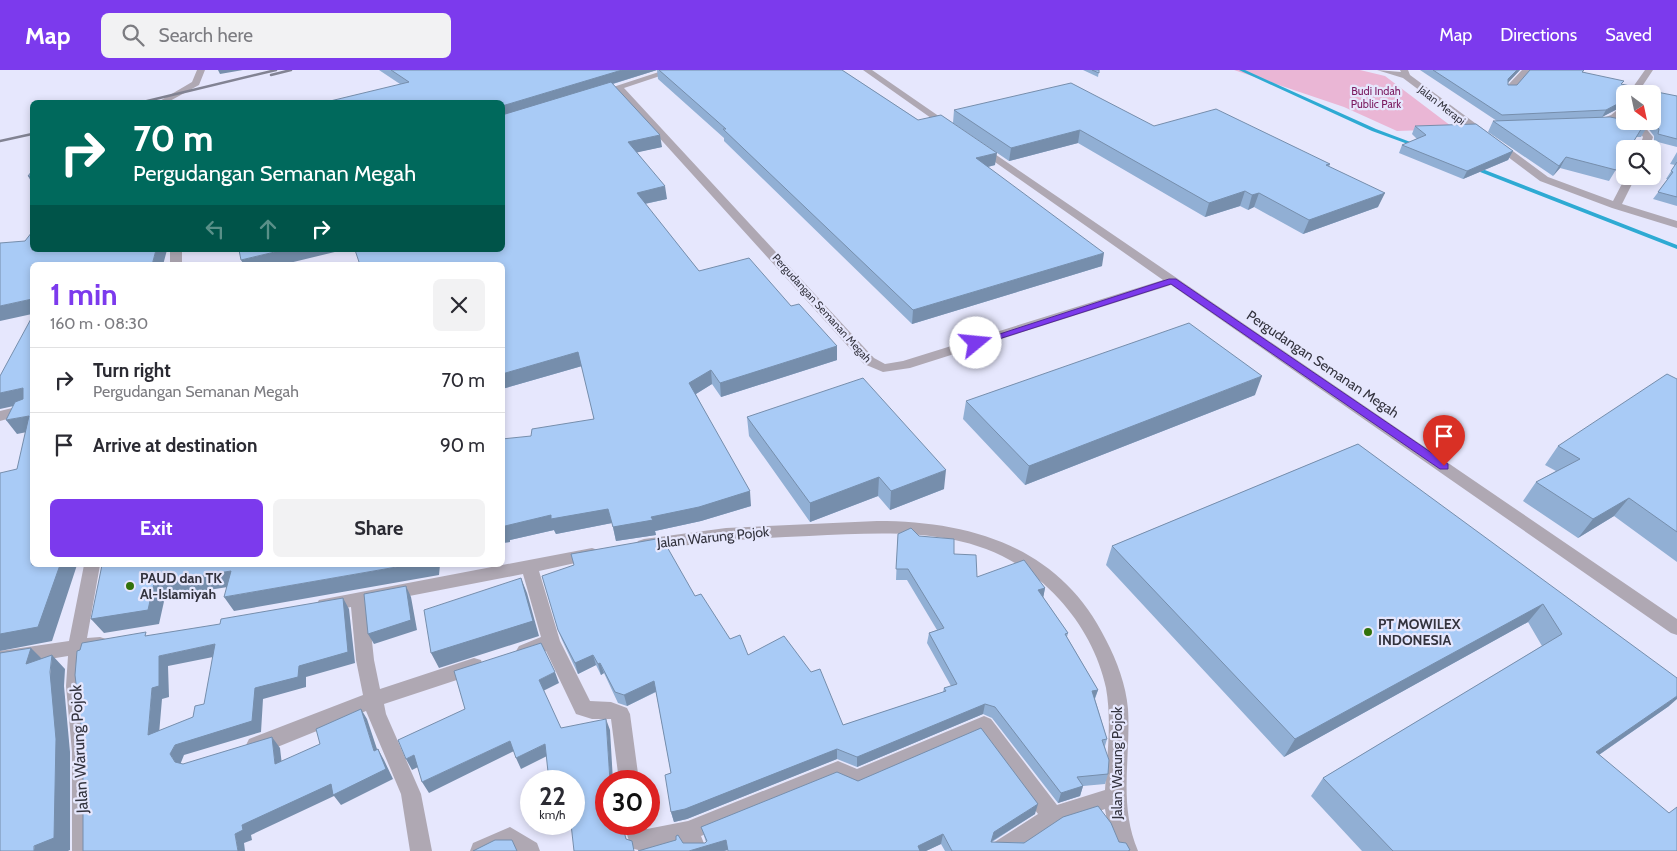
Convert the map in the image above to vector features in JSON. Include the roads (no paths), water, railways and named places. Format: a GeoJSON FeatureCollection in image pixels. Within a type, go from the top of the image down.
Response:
{"type":"FeatureCollection","features":[{"type":"Feature","properties":{"kind":"street"},"geometry":{"type":"LineString","coordinates":[[166,100],[196,83],[201,70]]}},
{"type":"Feature","properties":{"kind":"street"},"geometry":{"type":"LineString","coordinates":[[601,92],[674,70]]}},
{"type":"Feature","properties":{"kind":"street","name":"Pergudangan Semanan Megah"},"geometry":{"type":"LineString","coordinates":[[866,70],[1677,628]]}},
{"type":"Feature","properties":{"kind":"street"},"geometry":{"type":"LineString","coordinates":[[1381,70],[1405,73]]}},
{"type":"Feature","properties":{"kind":"street"},"geometry":{"type":"LineString","coordinates":[[1509,89],[1527,70]]}},
{"type":"Feature","properties":{"kind":"street"},"geometry":{"type":"LineString","coordinates":[[1638,85],[1649,70]]}},
{"type":"Feature","properties":{"kind":"street","name":"Jalan Merapi"},"geometry":{"type":"LineString","coordinates":[[1405,73],[1473,128],[1544,179],[1616,206],[1677,225]]}},
{"type":"Feature","properties":{"kind":"street","name":"Pergudangan Semanan Megah"},"geometry":{"type":"LineString","coordinates":[[618,87],[869,361],[883,368],[905,365],[1172,280]]}},
{"type":"Feature","properties":{"kind":"street"},"geometry":{"type":"LineString","coordinates":[[1604,122],[1616,114]]}},
{"type":"Feature","properties":{"kind":"street"},"geometry":{"type":"LineString","coordinates":[[1586,123],[1604,122],[1644,131],[1648,137],[1647,140]]}},
{"type":"Feature","properties":{"kind":"street"},"geometry":{"type":"LineString","coordinates":[[1473,128],[1491,127]]}},
{"type":"Feature","properties":{"kind":"street"},"geometry":{"type":"LineString","coordinates":[[1616,206],[1626,185]]}},
{"type":"Feature","properties":{"kind":"street"},"geometry":{"type":"LineString","coordinates":[[0,416],[30,408]]}},
{"type":"Feature","properties":{"kind":"street","name":"Jalan Warung Pojok"},"geometry":{"type":"LineString","coordinates":[[630,547],[714,535],[883,527],[945,531],[975,538],[1008,550],[1046,574],[1069,596],[1089,622],[1105,654],[1116,690],[1119,724],[1116,826],[1127,851]]}},
{"type":"Feature","properties":{"kind":"street"},"geometry":{"type":"LineString","coordinates":[[306,609],[612,550]]}},
{"type":"Feature","properties":{"kind":"street"},"geometry":{"type":"LineString","coordinates":[[529,566],[551,641],[583,708],[593,711],[613,710],[620,714],[628,770]]}},
{"type":"Feature","properties":{"kind":"street","name":"Jalan Warung Pojok"},"geometry":{"type":"LineString","coordinates":[[83,851],[82,752],[75,686],[77,647],[92,567]]}},
{"type":"Feature","properties":{"kind":"street"},"geometry":{"type":"LineString","coordinates":[[359,599],[365,660],[376,714],[411,794],[421,851]]}},
{"type":"Feature","properties":{"kind":"street"},"geometry":{"type":"LineString","coordinates":[[239,750],[306,729],[423,681],[502,658],[551,641]]}},
{"type":"Feature","properties":{"kind":"street"},"geometry":{"type":"LineString","coordinates":[[0,659],[114,642]]}},
{"type":"Feature","properties":{"kind":"street"},"geometry":{"type":"LineString","coordinates":[[638,835],[639,841],[688,831],[838,770],[857,779],[984,725],[1053,817]]}},
{"type":"Feature","properties":{"kind":"street"},"geometry":{"type":"LineString","coordinates":[[1000,851],[1053,817],[1116,796]]}},
{"type":"Feature","properties":{"kind":"street"},"geometry":{"type":"LineString","coordinates":[[688,831],[696,851]]}},
{"type":"Feature","properties":{"kind":"street"},"geometry":{"type":"LineString","coordinates":[[481,851],[510,838],[529,851]]}},
{"type":"Feature","properties":{"kind":"waterway"},"geometry":{"type":"LineString","coordinates":[[1241,70],[1374,130],[1418,146]]}},
{"type":"Feature","properties":{"kind":"waterway"},"geometry":{"type":"LineString","coordinates":[[1472,167],[1677,247]]}},
{"type":"Feature","properties":{"kind":"railway"},"geometry":{"type":"LineString","coordinates":[[151,100],[276,70]]}},
{"type":"Feature","properties":{"kind":"railway"},"geometry":{"type":"LineString","coordinates":[[271,75],[291,70]]}},
{"type":"Feature","properties":{"kind":"railway"},"geometry":{"type":"LineString","coordinates":[[0,141],[30,134]]}},
{"type":"Feature","properties":{"kind":"place","name":"PAUD dan TK Al-Islamiyah"},"geometry":{"type":"Point","coordinates":[130,586]}},
{"type":"Feature","properties":{"kind":"place","name":"PT MOWILEX INDONESIA"},"geometry":{"type":"Point","coordinates":[1368,632]}},
{"type":"Feature","properties":{"kind":"park label","name":"Budi Indah Public Park"},"geometry":{"type":"Point","coordinates":[1376,97]}}]}
